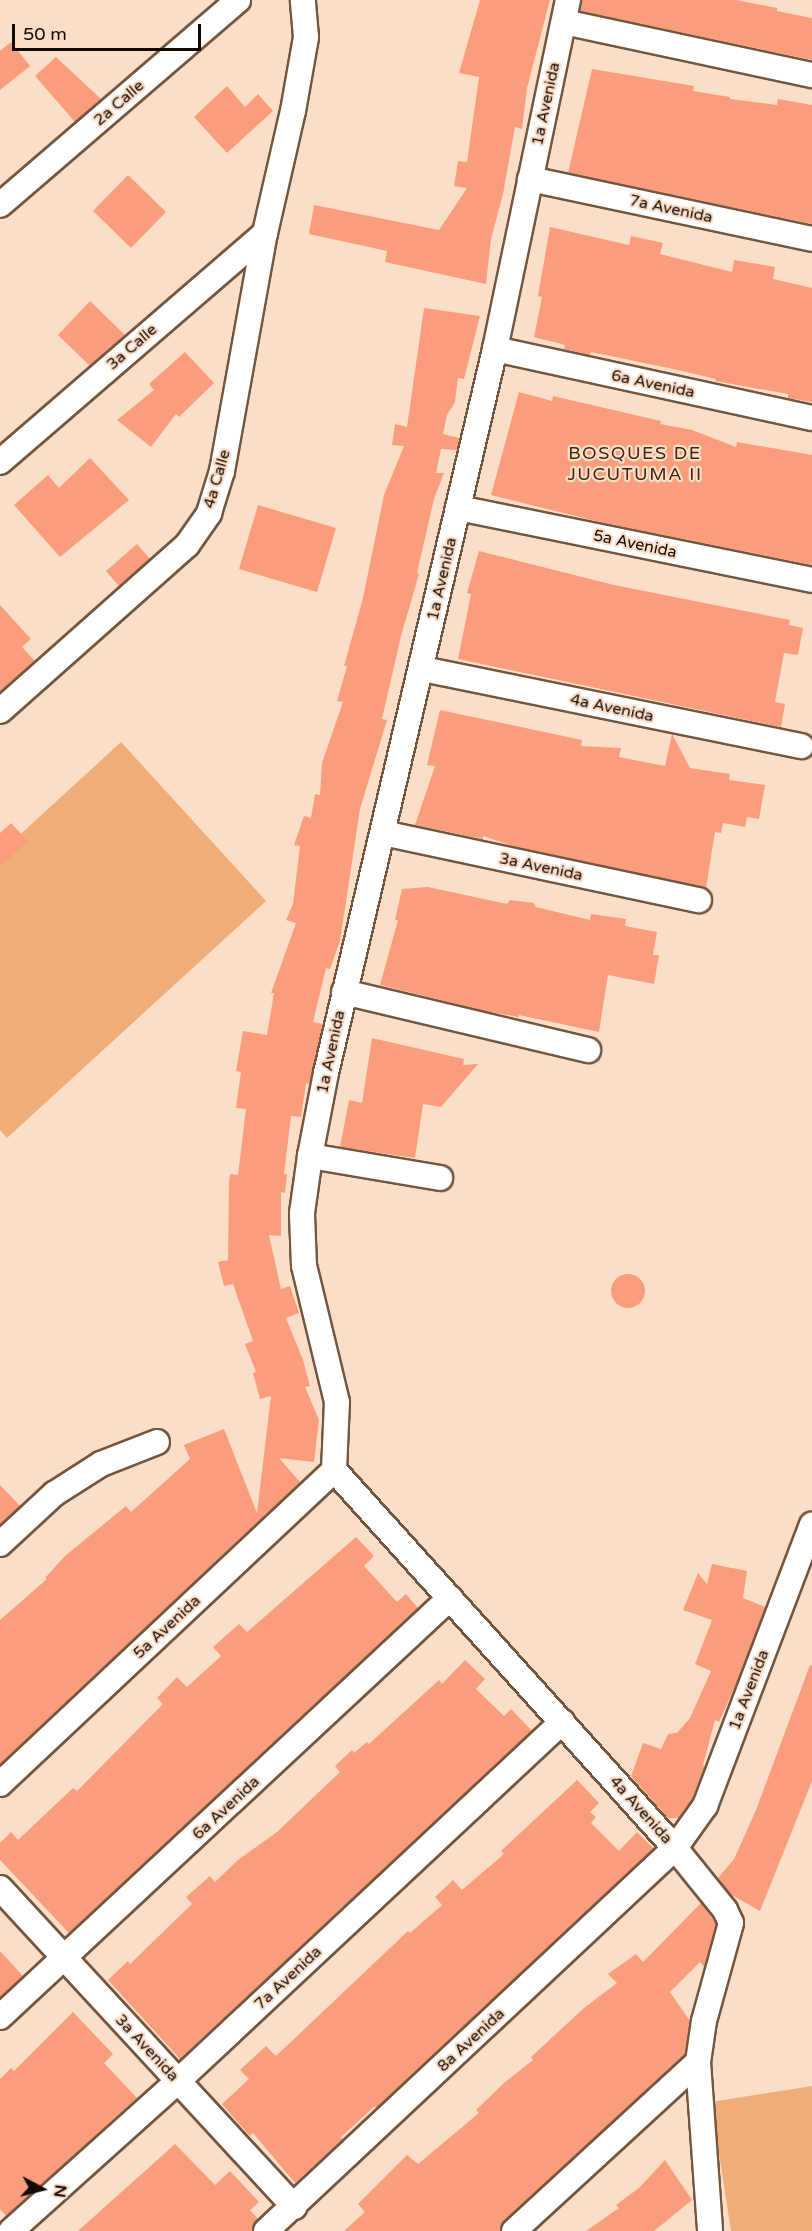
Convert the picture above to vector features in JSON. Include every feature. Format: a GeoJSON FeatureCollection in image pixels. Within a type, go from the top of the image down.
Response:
{"type":"FeatureCollection","features":[{"type":"Feature","properties":{"kind":"street","name":"2a Calle"},"geometry":{"type":"LineString","coordinates":[[0,205],[238,0]]}},
{"type":"Feature","properties":{"kind":"street"},"geometry":{"type":"LineString","coordinates":[[265,233],[293,111],[306,37],[303,0]]}},
{"type":"Feature","properties":{"kind":"street"},"geometry":{"type":"LineString","coordinates":[[566,11],[812,75]]}},
{"type":"Feature","properties":{"kind":"street","name":"1a Avenida"},"geometry":{"type":"LineString","coordinates":[[334,1470],[337,1402],[304,1266],[302,1213],[310,1156],[344,992],[422,669],[495,350],[566,11]]}},
{"type":"Feature","properties":{"kind":"street","name":"7a Avenida"},"geometry":{"type":"LineString","coordinates":[[530,179],[812,239]]}},
{"type":"Feature","properties":{"kind":"street","name":"3a Calle"},"geometry":{"type":"LineString","coordinates":[[0,462],[265,233]]}},
{"type":"Feature","properties":{"kind":"street","name":"4a Calle"},"geometry":{"type":"LineString","coordinates":[[0,711],[187,545],[209,513],[222,471],[265,233]]}},
{"type":"Feature","properties":{"kind":"street","name":"6a Avenida"},"geometry":{"type":"LineString","coordinates":[[495,350],[812,418]]}},
{"type":"Feature","properties":{"kind":"street","name":"5a Avenida"},"geometry":{"type":"LineString","coordinates":[[458,508],[812,580]]}},
{"type":"Feature","properties":{"kind":"street","name":"4a Avenida"},"geometry":{"type":"LineString","coordinates":[[422,669],[801,746]]}},
{"type":"Feature","properties":{"kind":"street","name":"3a Avenida"},"geometry":{"type":"LineString","coordinates":[[382,833],[699,900]]}},
{"type":"Feature","properties":{"kind":"street"},"geometry":{"type":"LineString","coordinates":[[344,992],[588,1050]]}},
{"type":"Feature","properties":{"kind":"street"},"geometry":{"type":"LineString","coordinates":[[310,1156],[440,1179]]}},
{"type":"Feature","properties":{"kind":"street"},"geometry":{"type":"LineString","coordinates":[[0,1544],[54,1494],[101,1464],[157,1442]]}},
{"type":"Feature","properties":{"kind":"street","name":"5a Avenida"},"geometry":{"type":"LineString","coordinates":[[0,1784],[334,1470]]}},
{"type":"Feature","properties":{"kind":"street","name":"4a Avenida"},"geometry":{"type":"LineString","coordinates":[[334,1470],[675,1848],[725,1910],[731,1923],[704,2021],[698,2062],[710,2231]]}},
{"type":"Feature","properties":{"kind":"street","name":"1a Avenida"},"geometry":{"type":"LineString","coordinates":[[675,1848],[705,1806],[812,1525]]}},
{"type":"Feature","properties":{"kind":"street","name":"6a Avenida"},"geometry":{"type":"LineString","coordinates":[[0,2017],[65,1959],[450,1598]]}},
{"type":"Feature","properties":{"kind":"street","name":"7a Avenida"},"geometry":{"type":"LineString","coordinates":[[11,2231],[178,2081],[562,1722]]}},
{"type":"Feature","properties":{"kind":"street","name":"8a Avenida"},"geometry":{"type":"LineString","coordinates":[[266,2231],[675,1848]]}},
{"type":"Feature","properties":{"kind":"street","name":"3a Avenida"},"geometry":{"type":"LineString","coordinates":[[0,1888],[294,2207]]}},
{"type":"Feature","properties":{"kind":"street"},"geometry":{"type":"LineString","coordinates":[[514,2231],[698,2062]]}},
{"type":"Feature","properties":{"kind":"shaded area"},"geometry":{"type":"Polygon","coordinates":[[[121,742],[266,901],[7,1138],[0,1130],[0,853],[121,742]]]}},
{"type":"Feature","properties":{"kind":"shaded area"},"geometry":{"type":"Polygon","coordinates":[[[812,2086],[812,2231],[731,2231],[711,2102],[812,2086]]]}},
{"type":"Feature","properties":{"kind":"building"},"geometry":{"type":"Polygon","coordinates":[[[480,0],[550,0],[527,88],[522,129],[515,127],[503,194],[491,239],[486,284],[385,262],[387,251],[309,234],[314,205],[439,230],[467,188],[454,186],[458,161],[467,162],[479,77],[459,73],[480,0]]]}},
{"type":"Feature","properties":{"kind":"building"},"geometry":{"type":"Polygon","coordinates":[[[582,0],[736,0],[777,8],[777,11],[812,18],[812,60],[580,11],[582,0]]]}},
{"type":"Feature","properties":{"kind":"building"},"geometry":{"type":"Polygon","coordinates":[[[11,42],[30,66],[0,90],[0,51],[11,42]]]}},
{"type":"Feature","properties":{"kind":"building"},"geometry":{"type":"Polygon","coordinates":[[[56,57],[101,99],[75,122],[35,76],[56,57]]]}},
{"type":"Feature","properties":{"kind":"building"},"geometry":{"type":"Polygon","coordinates":[[[592,69],[694,86],[693,91],[730,97],[730,99],[777,105],[778,99],[812,105],[812,224],[568,173],[592,69]]]}},
{"type":"Feature","properties":{"kind":"building"},"geometry":{"type":"Polygon","coordinates":[[[227,86],[245,107],[258,94],[273,111],[227,153],[194,117],[227,86]]]}},
{"type":"Feature","properties":{"kind":"building"},"geometry":{"type":"Polygon","coordinates":[[[128,175],[166,212],[131,248],[93,211],[128,175]]]}},
{"type":"Feature","properties":{"kind":"building"},"geometry":{"type":"Polygon","coordinates":[[[550,227],[629,245],[631,236],[663,243],[660,254],[732,272],[734,260],[775,267],[773,279],[812,288],[812,402],[788,398],[788,394],[715,381],[716,379],[678,370],[591,352],[590,355],[564,349],[565,345],[534,337],[542,297],[538,296],[550,227]]]}},
{"type":"Feature","properties":{"kind":"building"},"geometry":{"type":"Polygon","coordinates":[[[90,301],[125,335],[90,366],[58,335],[90,301]]]}},
{"type":"Feature","properties":{"kind":"building"},"geometry":{"type":"Polygon","coordinates":[[[424,308],[480,316],[464,379],[458,378],[455,402],[447,415],[443,434],[459,438],[459,442],[457,450],[441,449],[436,473],[444,473],[434,499],[417,573],[419,574],[401,636],[382,719],[387,720],[360,809],[340,941],[330,969],[326,968],[313,1022],[323,1024],[309,1084],[306,1083],[301,1117],[291,1116],[284,1174],[287,1174],[285,1193],[281,1192],[281,1236],[269,1235],[281,1289],[290,1286],[299,1313],[286,1318],[303,1360],[310,1386],[305,1387],[319,1420],[314,1462],[279,1458],[300,1482],[0,1764],[0,1620],[47,1579],[45,1578],[65,1556],[126,1506],[131,1512],[190,1459],[184,1445],[224,1429],[257,1513],[271,1396],[260,1399],[253,1373],[256,1372],[245,1344],[253,1341],[233,1284],[224,1286],[218,1262],[228,1260],[230,1174],[238,1175],[246,1109],[236,1108],[241,1072],[236,1071],[243,1031],[267,1035],[274,993],[271,993],[296,923],[286,920],[293,904],[300,846],[294,845],[304,816],[311,818],[315,794],[320,795],[322,763],[343,702],[337,701],[363,598],[384,495],[404,446],[392,445],[395,424],[407,427],[424,308]]]}},
{"type":"Feature","properties":{"kind":"building"},"geometry":{"type":"Polygon","coordinates":[[[185,352],[214,383],[179,417],[176,414],[151,447],[117,420],[154,390],[149,384],[185,352]]]}},
{"type":"Feature","properties":{"kind":"building"},"geometry":{"type":"Polygon","coordinates":[[[519,392],[552,401],[553,396],[661,421],[660,424],[692,430],[736,447],[737,442],[812,455],[812,565],[600,522],[491,495],[519,392]]]}},
{"type":"Feature","properties":{"kind":"building"},"geometry":{"type":"Polygon","coordinates":[[[90,458],[129,500],[60,557],[14,505],[48,475],[59,488],[90,458]]]}},
{"type":"Feature","properties":{"kind":"building"},"geometry":{"type":"Polygon","coordinates":[[[258,505],[336,528],[317,592],[239,569],[258,505]]]}},
{"type":"Feature","properties":{"kind":"building"},"geometry":{"type":"Polygon","coordinates":[[[137,544],[150,559],[119,586],[106,571],[137,544]]]}},
{"type":"Feature","properties":{"kind":"building"},"geometry":{"type":"Polygon","coordinates":[[[479,551],[614,585],[790,620],[789,625],[803,628],[798,655],[784,653],[775,702],[785,704],[781,727],[458,659],[471,594],[467,593],[479,551]]]}},
{"type":"Feature","properties":{"kind":"building"},"geometry":{"type":"Polygon","coordinates":[[[0,605],[31,639],[22,647],[35,661],[0,692],[0,605]]]}},
{"type":"Feature","properties":{"kind":"building"},"geometry":{"type":"Polygon","coordinates":[[[440,710],[582,740],[581,746],[621,748],[619,757],[665,766],[672,734],[690,768],[730,774],[729,780],[765,785],[759,819],[747,817],[745,827],[723,823],[721,833],[715,832],[706,888],[513,846],[483,836],[483,839],[415,825],[435,766],[427,765],[440,710]]]}},
{"type":"Feature","properties":{"kind":"building"},"geometry":{"type":"Polygon","coordinates":[[[11,823],[28,841],[0,867],[0,833],[11,823]]]}},
{"type":"Feature","properties":{"kind":"building"},"geometry":{"type":"Polygon","coordinates":[[[428,887],[507,904],[510,900],[534,903],[536,907],[590,920],[591,914],[626,919],[625,926],[657,932],[653,955],[659,955],[654,984],[608,975],[599,1032],[519,1015],[519,1017],[485,1011],[380,985],[398,920],[395,920],[402,889],[428,887]]]}},
{"type":"Feature","properties":{"kind":"building"},"geometry":{"type":"Polygon","coordinates":[[[372,1038],[464,1059],[463,1065],[478,1064],[441,1107],[423,1104],[415,1158],[340,1147],[349,1100],[362,1103],[372,1038]]]}},
{"type":"Feature","properties":{"kind":"building"},"geometry":{"type":"Polygon","coordinates":[[[628,1274],[640,1279],[645,1291],[640,1303],[628,1308],[616,1303],[611,1291],[616,1279],[628,1274]]]}},
{"type":"Feature","properties":{"kind":"building"},"geometry":{"type":"Polygon","coordinates":[[[0,1485],[20,1506],[0,1525],[0,1485]]]}},
{"type":"Feature","properties":{"kind":"building"},"geometry":{"type":"Polygon","coordinates":[[[356,1537],[374,1556],[364,1566],[397,1602],[406,1594],[418,1608],[69,1933],[0,1860],[0,1843],[11,1832],[18,1840],[73,1788],[77,1791],[163,1704],[157,1698],[177,1677],[187,1687],[221,1656],[213,1647],[239,1624],[247,1632],[356,1537]]]}},
{"type":"Feature","properties":{"kind":"building"},"geometry":{"type":"Polygon","coordinates":[[[712,1564],[747,1571],[743,1598],[765,1607],[737,1682],[719,1722],[715,1720],[703,1765],[705,1766],[692,1799],[679,1818],[668,1818],[631,1776],[643,1743],[661,1749],[668,1734],[677,1733],[690,1718],[711,1671],[695,1664],[712,1620],[683,1610],[698,1573],[707,1584],[712,1564]]]}},
{"type":"Feature","properties":{"kind":"building"},"geometry":{"type":"Polygon","coordinates":[[[465,1660],[485,1679],[476,1689],[504,1716],[511,1709],[532,1731],[180,2059],[108,1980],[128,1961],[130,1964],[192,1904],[186,1897],[210,1876],[215,1882],[238,1860],[277,1832],[340,1772],[335,1766],[352,1750],[354,1753],[367,1742],[369,1744],[439,1680],[442,1684],[465,1660]]]}},
{"type":"Feature","properties":{"kind":"building"},"geometry":{"type":"Polygon","coordinates":[[[810,1665],[812,1666],[812,1781],[760,1911],[730,1894],[718,1878],[734,1859],[756,1810],[810,1665]]]}},
{"type":"Feature","properties":{"kind":"building"},"geometry":{"type":"Polygon","coordinates":[[[577,1780],[599,1803],[590,1812],[596,1817],[591,1823],[619,1851],[637,1832],[654,1849],[376,2108],[375,2106],[341,2137],[343,2140],[295,2183],[253,2133],[250,2136],[222,2104],[249,2079],[240,2070],[266,2046],[276,2056],[408,1931],[410,1933],[442,1905],[435,1897],[453,1880],[462,1890],[504,1854],[501,1851],[577,1780]]]}},
{"type":"Feature","properties":{"kind":"building"},"geometry":{"type":"Polygon","coordinates":[[[701,1903],[716,1924],[704,1967],[700,1962],[670,1992],[690,2021],[685,2055],[504,2221],[500,2231],[344,2231],[365,2212],[358,2204],[407,2155],[418,2164],[479,2113],[476,2110],[504,2083],[533,2060],[531,2057],[584,2008],[617,1983],[608,1974],[636,1954],[643,1962],[701,1903]]]}},
{"type":"Feature","properties":{"kind":"building"},"geometry":{"type":"Polygon","coordinates":[[[0,1951],[23,1976],[0,1998],[0,1951]]]}},
{"type":"Feature","properties":{"kind":"building"},"geometry":{"type":"Polygon","coordinates":[[[73,2012],[113,2054],[104,2063],[137,2098],[6,2216],[0,2209],[0,2079],[11,2068],[14,2071],[73,2012]]]}},
{"type":"Feature","properties":{"kind":"building"},"geometry":{"type":"Polygon","coordinates":[[[175,2144],[215,2185],[230,2171],[259,2202],[250,2210],[258,2219],[252,2231],[78,2231],[175,2144]]]}},
{"type":"Feature","properties":{"kind":"building"},"geometry":{"type":"Polygon","coordinates":[[[665,2160],[692,2200],[654,2231],[586,2231],[619,2208],[616,2205],[639,2188],[665,2160]]]}},
{"type":"Feature","properties":{"kind":"district","name":"BOSQUES DE JUCUTUMA II"},"geometry":{"type":"Point","coordinates":[635,464]}}]}
